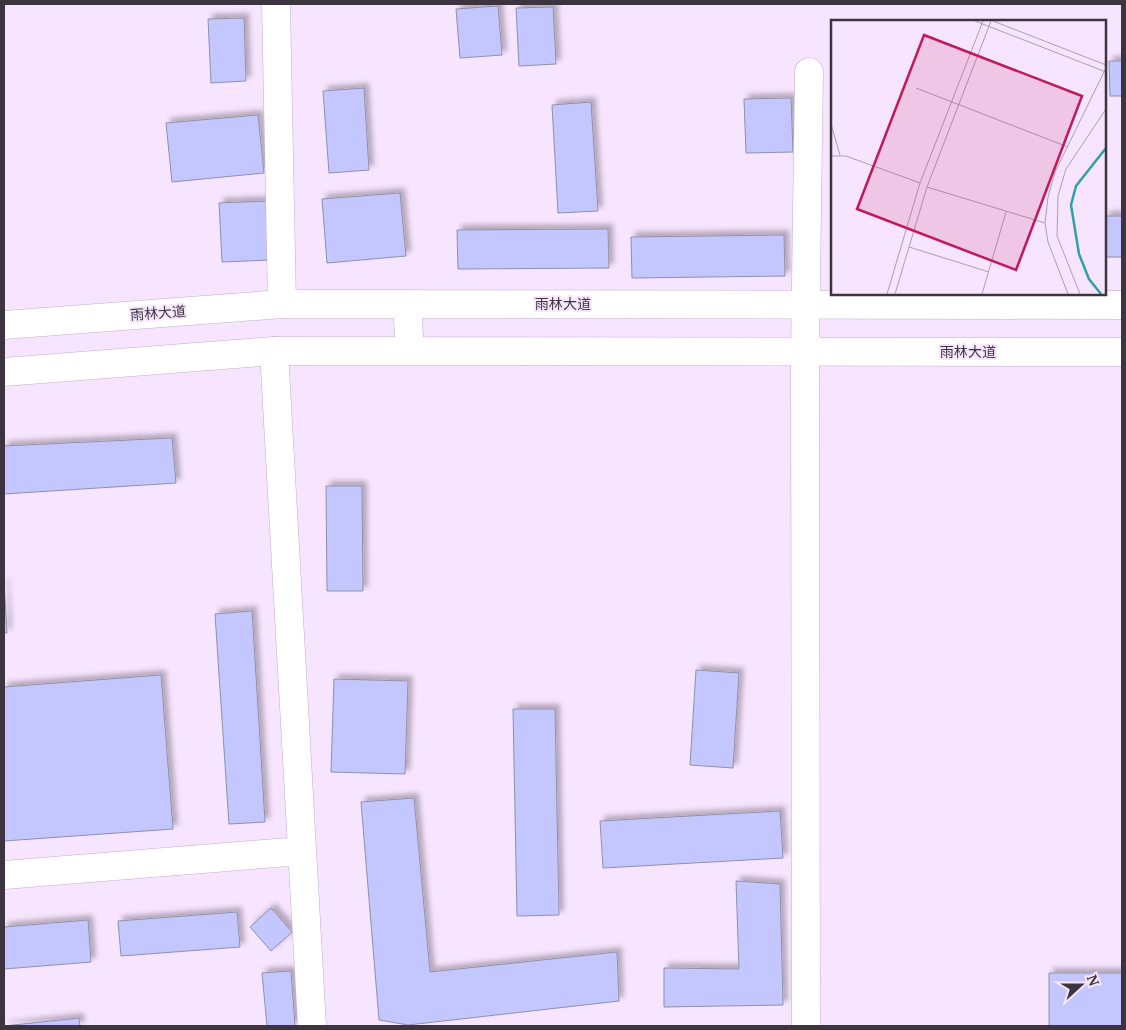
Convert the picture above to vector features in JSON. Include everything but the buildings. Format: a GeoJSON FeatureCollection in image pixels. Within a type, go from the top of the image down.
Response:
{"type":"FeatureCollection","features":[{"type":"Feature","properties":{"kind":"main road"},"geometry":{"type":"LineString","coordinates":[[276,4],[282,304]]}},
{"type":"Feature","properties":{"kind":"main road"},"geometry":{"type":"LineString","coordinates":[[806,1026],[805,304],[809,72]]}},
{"type":"Feature","properties":{"kind":"main road","name":"雨林大道"},"geometry":{"type":"LineString","coordinates":[[4,325],[282,304],[1122,305]]}},
{"type":"Feature","properties":{"kind":"main road"},"geometry":{"type":"LineString","coordinates":[[407,304],[410,351]]}},
{"type":"Feature","properties":{"kind":"main road"},"geometry":{"type":"LineString","coordinates":[[274,351],[312,1026]]}},
{"type":"Feature","properties":{"kind":"main road","name":"雨林大道"},"geometry":{"type":"LineString","coordinates":[[4,372],[274,351],[1122,352]]}},
{"type":"Feature","properties":{"kind":"main road"},"geometry":{"type":"LineString","coordinates":[[4,875],[301,851]]}}]}
